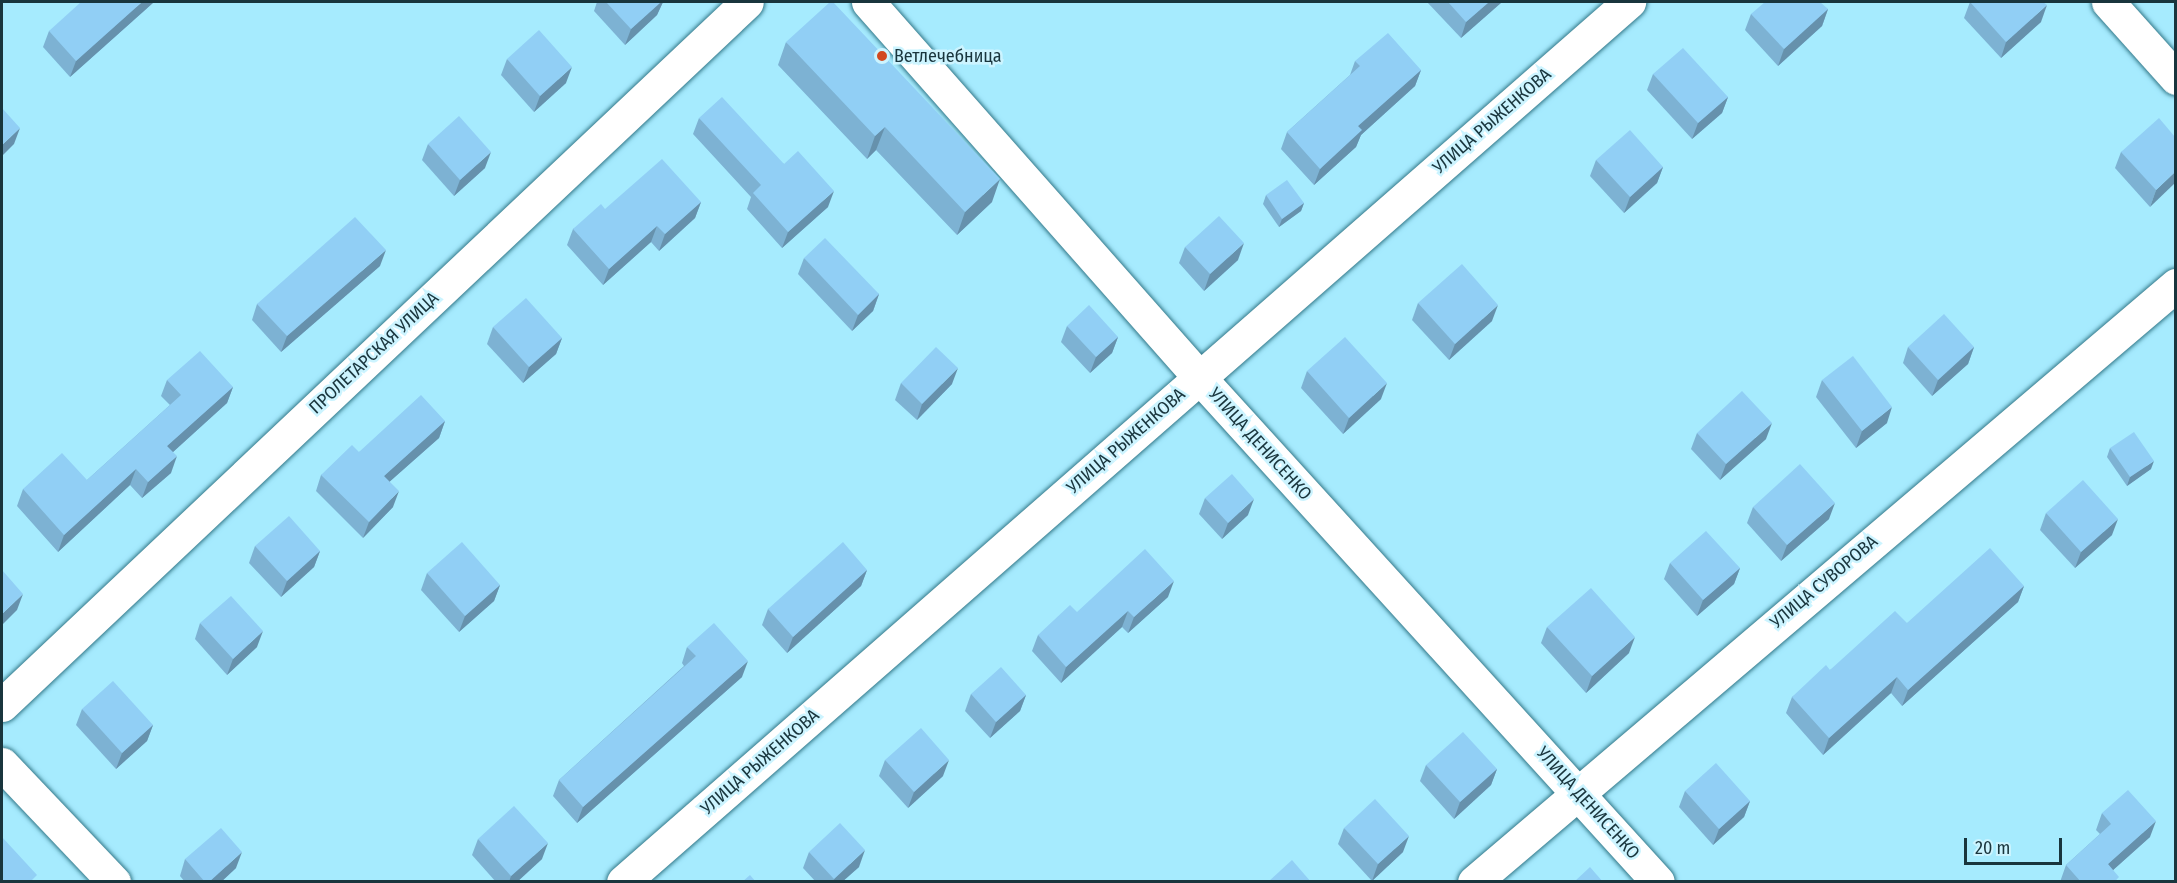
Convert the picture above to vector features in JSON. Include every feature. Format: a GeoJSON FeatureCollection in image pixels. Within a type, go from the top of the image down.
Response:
{"type":"FeatureCollection","features":[{"type":"Feature","properties":{"kind":"street","name":"ПРОЛЕТАРСКАЯ УЛИЦА"},"geometry":{"type":"LineString","coordinates":[[2,705],[747,2]]}},
{"type":"Feature","properties":{"kind":"street","name":"УЛИЦА ДЕНИСЕНКО"},"geometry":{"type":"LineString","coordinates":[[868,2],[1199,377],[1658,882]]}},
{"type":"Feature","properties":{"kind":"street","name":"УЛИЦА РЫЖЕНКОВА"},"geometry":{"type":"LineString","coordinates":[[623,882],[1629,2]]}},
{"type":"Feature","properties":{"kind":"street"},"geometry":{"type":"LineString","coordinates":[[2108,2],[2175,78]]}},
{"type":"Feature","properties":{"kind":"street","name":"УЛИЦА СУВОРОВА"},"geometry":{"type":"LineString","coordinates":[[1474,882],[1577,791],[2175,285]]}},
{"type":"Feature","properties":{"kind":"street"},"geometry":{"type":"LineString","coordinates":[[2,764],[114,882]]}},
{"type":"Feature","properties":{"kind":"building"},"geometry":{"type":"Polygon","coordinates":[[[81,2],[142,2],[76,61],[49,31],[81,2]]]}},
{"type":"Feature","properties":{"kind":"building"},"geometry":{"type":"Polygon","coordinates":[[[606,2],[661,2],[631,29],[606,2]]]}},
{"type":"Feature","properties":{"kind":"building"},"geometry":{"type":"Polygon","coordinates":[[[830,2],[833,2],[1000,179],[965,212],[885,127],[875,136],[786,42],[830,2]]]}},
{"type":"Feature","properties":{"kind":"building"},"geometry":{"type":"Polygon","coordinates":[[[1448,2],[1489,2],[1466,22],[1448,2]]]}},
{"type":"Feature","properties":{"kind":"building"},"geometry":{"type":"Polygon","coordinates":[[[1765,2],[1820,2],[1828,9],[1784,49],[1751,14],[1765,2]]]}},
{"type":"Feature","properties":{"kind":"building"},"geometry":{"type":"Polygon","coordinates":[[[1970,2],[2043,2],[2047,5],[2006,42],[1970,2]]]}},
{"type":"Feature","properties":{"kind":"building"},"geometry":{"type":"Polygon","coordinates":[[[539,30],[572,67],[540,96],[507,59],[539,30]]]}},
{"type":"Feature","properties":{"kind":"building"},"geometry":{"type":"Polygon","coordinates":[[[1388,33],[1421,70],[1358,126],[1362,130],[1320,169],[1287,132],[1360,66],[1355,61],[1388,33]]]}},
{"type":"Feature","properties":{"kind":"building"},"geometry":{"type":"Polygon","coordinates":[[[1683,48],[1728,97],[1698,123],[1653,74],[1683,48]]]}},
{"type":"Feature","properties":{"kind":"building"},"geometry":{"type":"Polygon","coordinates":[[[722,97],[784,164],[798,151],[834,191],[788,232],[753,193],[761,185],[699,118],[722,97]]]}},
{"type":"Feature","properties":{"kind":"building"},"geometry":{"type":"Polygon","coordinates":[[[2,108],[20,128],[2,145],[2,108]]]}},
{"type":"Feature","properties":{"kind":"building"},"geometry":{"type":"Polygon","coordinates":[[[459,116],[491,152],[460,180],[428,144],[459,116]]]}},
{"type":"Feature","properties":{"kind":"building"},"geometry":{"type":"Polygon","coordinates":[[[2159,118],[2175,137],[2175,172],[2156,190],[2121,152],[2159,118]]]}},
{"type":"Feature","properties":{"kind":"building"},"geometry":{"type":"Polygon","coordinates":[[[1630,130],[1663,167],[1630,197],[1596,160],[1630,130]]]}},
{"type":"Feature","properties":{"kind":"building"},"geometry":{"type":"Polygon","coordinates":[[[662,159],[701,202],[665,234],[657,226],[609,269],[573,229],[601,204],[605,209],[662,159]]]}},
{"type":"Feature","properties":{"kind":"building"},"geometry":{"type":"Polygon","coordinates":[[[1287,180],[1304,203],[1282,219],[1266,195],[1287,180]]]}},
{"type":"Feature","properties":{"kind":"building"},"geometry":{"type":"Polygon","coordinates":[[[1219,216],[1244,243],[1210,274],[1185,247],[1219,216]]]}},
{"type":"Feature","properties":{"kind":"building"},"geometry":{"type":"Polygon","coordinates":[[[355,217],[386,250],[287,336],[257,304],[355,217]]]}},
{"type":"Feature","properties":{"kind":"building"},"geometry":{"type":"Polygon","coordinates":[[[825,238],[879,294],[858,315],[804,258],[825,238]]]}},
{"type":"Feature","properties":{"kind":"building"},"geometry":{"type":"Polygon","coordinates":[[[1462,264],[1498,305],[1455,344],[1418,303],[1462,264]]]}},
{"type":"Feature","properties":{"kind":"building"},"geometry":{"type":"Polygon","coordinates":[[[526,298],[562,338],[529,367],[493,327],[526,298]]]}},
{"type":"Feature","properties":{"kind":"building"},"geometry":{"type":"Polygon","coordinates":[[[1089,305],[1118,337],[1096,357],[1067,326],[1089,305]]]}},
{"type":"Feature","properties":{"kind":"building"},"geometry":{"type":"Polygon","coordinates":[[[1944,314],[1974,347],[1938,380],[1908,347],[1944,314]]]}},
{"type":"Feature","properties":{"kind":"building"},"geometry":{"type":"Polygon","coordinates":[[[1345,337],[1387,383],[1349,418],[1307,371],[1345,337]]]}},
{"type":"Feature","properties":{"kind":"building"},"geometry":{"type":"Polygon","coordinates":[[[936,347],[958,368],[922,404],[901,383],[936,347]]]}},
{"type":"Feature","properties":{"kind":"building"},"geometry":{"type":"Polygon","coordinates":[[[200,351],[233,387],[167,446],[177,456],[148,482],[136,469],[64,535],[23,489],[62,453],[87,480],[181,395],[167,380],[200,351]]]}},
{"type":"Feature","properties":{"kind":"building"},"geometry":{"type":"Polygon","coordinates":[[[1853,356],[1892,407],[1862,431],[1822,380],[1853,356]]]}},
{"type":"Feature","properties":{"kind":"building"},"geometry":{"type":"Polygon","coordinates":[[[1742,391],[1772,423],[1726,464],[1697,433],[1742,391]]]}},
{"type":"Feature","properties":{"kind":"building"},"geometry":{"type":"Polygon","coordinates":[[[421,395],[445,421],[384,476],[399,491],[369,522],[321,475],[352,445],[359,452],[421,395]]]}},
{"type":"Feature","properties":{"kind":"building"},"geometry":{"type":"Polygon","coordinates":[[[2134,432],[2154,461],[2130,477],[2110,448],[2134,432]]]}},
{"type":"Feature","properties":{"kind":"building"},"geometry":{"type":"Polygon","coordinates":[[[1800,464],[1835,503],[1787,545],[1753,507],[1800,464]]]}},
{"type":"Feature","properties":{"kind":"building"},"geometry":{"type":"Polygon","coordinates":[[[1232,474],[1254,499],[1228,523],[1205,498],[1232,474]]]}},
{"type":"Feature","properties":{"kind":"building"},"geometry":{"type":"Polygon","coordinates":[[[2083,480],[2118,519],[2081,552],[2046,513],[2083,480]]]}},
{"type":"Feature","properties":{"kind":"building"},"geometry":{"type":"Polygon","coordinates":[[[289,516],[320,551],[287,581],[255,546],[289,516]]]}},
{"type":"Feature","properties":{"kind":"building"},"geometry":{"type":"Polygon","coordinates":[[[1706,531],[1740,568],[1703,600],[1670,563],[1706,531]]]}},
{"type":"Feature","properties":{"kind":"building"},"geometry":{"type":"Polygon","coordinates":[[[462,542],[500,585],[465,616],[427,573],[462,542]]]}},
{"type":"Feature","properties":{"kind":"building"},"geometry":{"type":"Polygon","coordinates":[[[843,542],[867,570],[793,637],[768,609],[843,542]]]}},
{"type":"Feature","properties":{"kind":"building"},"geometry":{"type":"Polygon","coordinates":[[[1990,548],[2024,586],[1908,690],[1897,677],[1829,738],[1792,697],[1826,665],[1830,670],[1895,611],[1907,623],[1990,548]]]}},
{"type":"Feature","properties":{"kind":"building"},"geometry":{"type":"Polygon","coordinates":[[[1145,549],[1174,581],[1134,617],[1128,611],[1066,667],[1038,635],[1070,605],[1077,612],[1145,549]]]}},
{"type":"Feature","properties":{"kind":"building"},"geometry":{"type":"Polygon","coordinates":[[[2,570],[23,594],[2,614],[2,570]]]}},
{"type":"Feature","properties":{"kind":"building"},"geometry":{"type":"Polygon","coordinates":[[[1591,588],[1635,637],[1592,676],[1547,627],[1591,588]]]}},
{"type":"Feature","properties":{"kind":"building"},"geometry":{"type":"Polygon","coordinates":[[[231,596],[263,631],[233,659],[200,623],[231,596]]]}},
{"type":"Feature","properties":{"kind":"building"},"geometry":{"type":"Polygon","coordinates":[[[714,623],[748,661],[583,807],[559,780],[696,656],[687,647],[714,623]]]}},
{"type":"Feature","properties":{"kind":"building"},"geometry":{"type":"Polygon","coordinates":[[[1001,667],[1026,695],[996,722],[971,694],[1001,667]]]}},
{"type":"Feature","properties":{"kind":"building"},"geometry":{"type":"Polygon","coordinates":[[[113,681],[153,725],[122,753],[82,709],[113,681]]]}},
{"type":"Feature","properties":{"kind":"building"},"geometry":{"type":"Polygon","coordinates":[[[921,728],[949,760],[914,792],[885,760],[921,728]]]}},
{"type":"Feature","properties":{"kind":"building"},"geometry":{"type":"Polygon","coordinates":[[[1463,732],[1497,769],[1460,802],[1426,765],[1463,732]]]}},
{"type":"Feature","properties":{"kind":"building"},"geometry":{"type":"Polygon","coordinates":[[[1716,763],[1750,801],[1719,829],[1685,791],[1716,763]]]}},
{"type":"Feature","properties":{"kind":"building"},"geometry":{"type":"Polygon","coordinates":[[[2128,790],[2156,821],[2108,864],[2119,877],[2114,882],[2081,882],[2066,865],[2111,824],[2102,813],[2128,790]]]}},
{"type":"Feature","properties":{"kind":"building"},"geometry":{"type":"Polygon","coordinates":[[[1375,799],[1409,836],[1378,864],[1344,828],[1375,799]]]}},
{"type":"Feature","properties":{"kind":"building"},"geometry":{"type":"Polygon","coordinates":[[[514,806],[548,843],[511,876],[478,839],[514,806]]]}},
{"type":"Feature","properties":{"kind":"building"},"geometry":{"type":"Polygon","coordinates":[[[840,823],[865,850],[834,879],[809,852],[840,823]]]}},
{"type":"Feature","properties":{"kind":"building"},"geometry":{"type":"Polygon","coordinates":[[[221,828],[242,852],[209,882],[205,882],[185,859],[221,828]]]}},
{"type":"Feature","properties":{"kind":"building"},"geometry":{"type":"Polygon","coordinates":[[[2,837],[37,875],[30,882],[2,882],[2,837]]]}},
{"type":"Feature","properties":{"kind":"building"},"geometry":{"type":"Polygon","coordinates":[[[1292,860],[1311,882],[1268,882],[1292,860]]]}},
{"type":"Feature","properties":{"kind":"building"},"geometry":{"type":"Polygon","coordinates":[[[1590,867],[1603,882],[1574,882],[1590,867]]]}},
{"type":"Feature","properties":{"kind":"building"},"geometry":{"type":"Polygon","coordinates":[[[750,875],[756,882],[742,882],[750,875]]]}},
{"type":"Feature","properties":{"kind":"place","name":"Ветлечебница"},"geometry":{"type":"Point","coordinates":[882,56]}}]}
